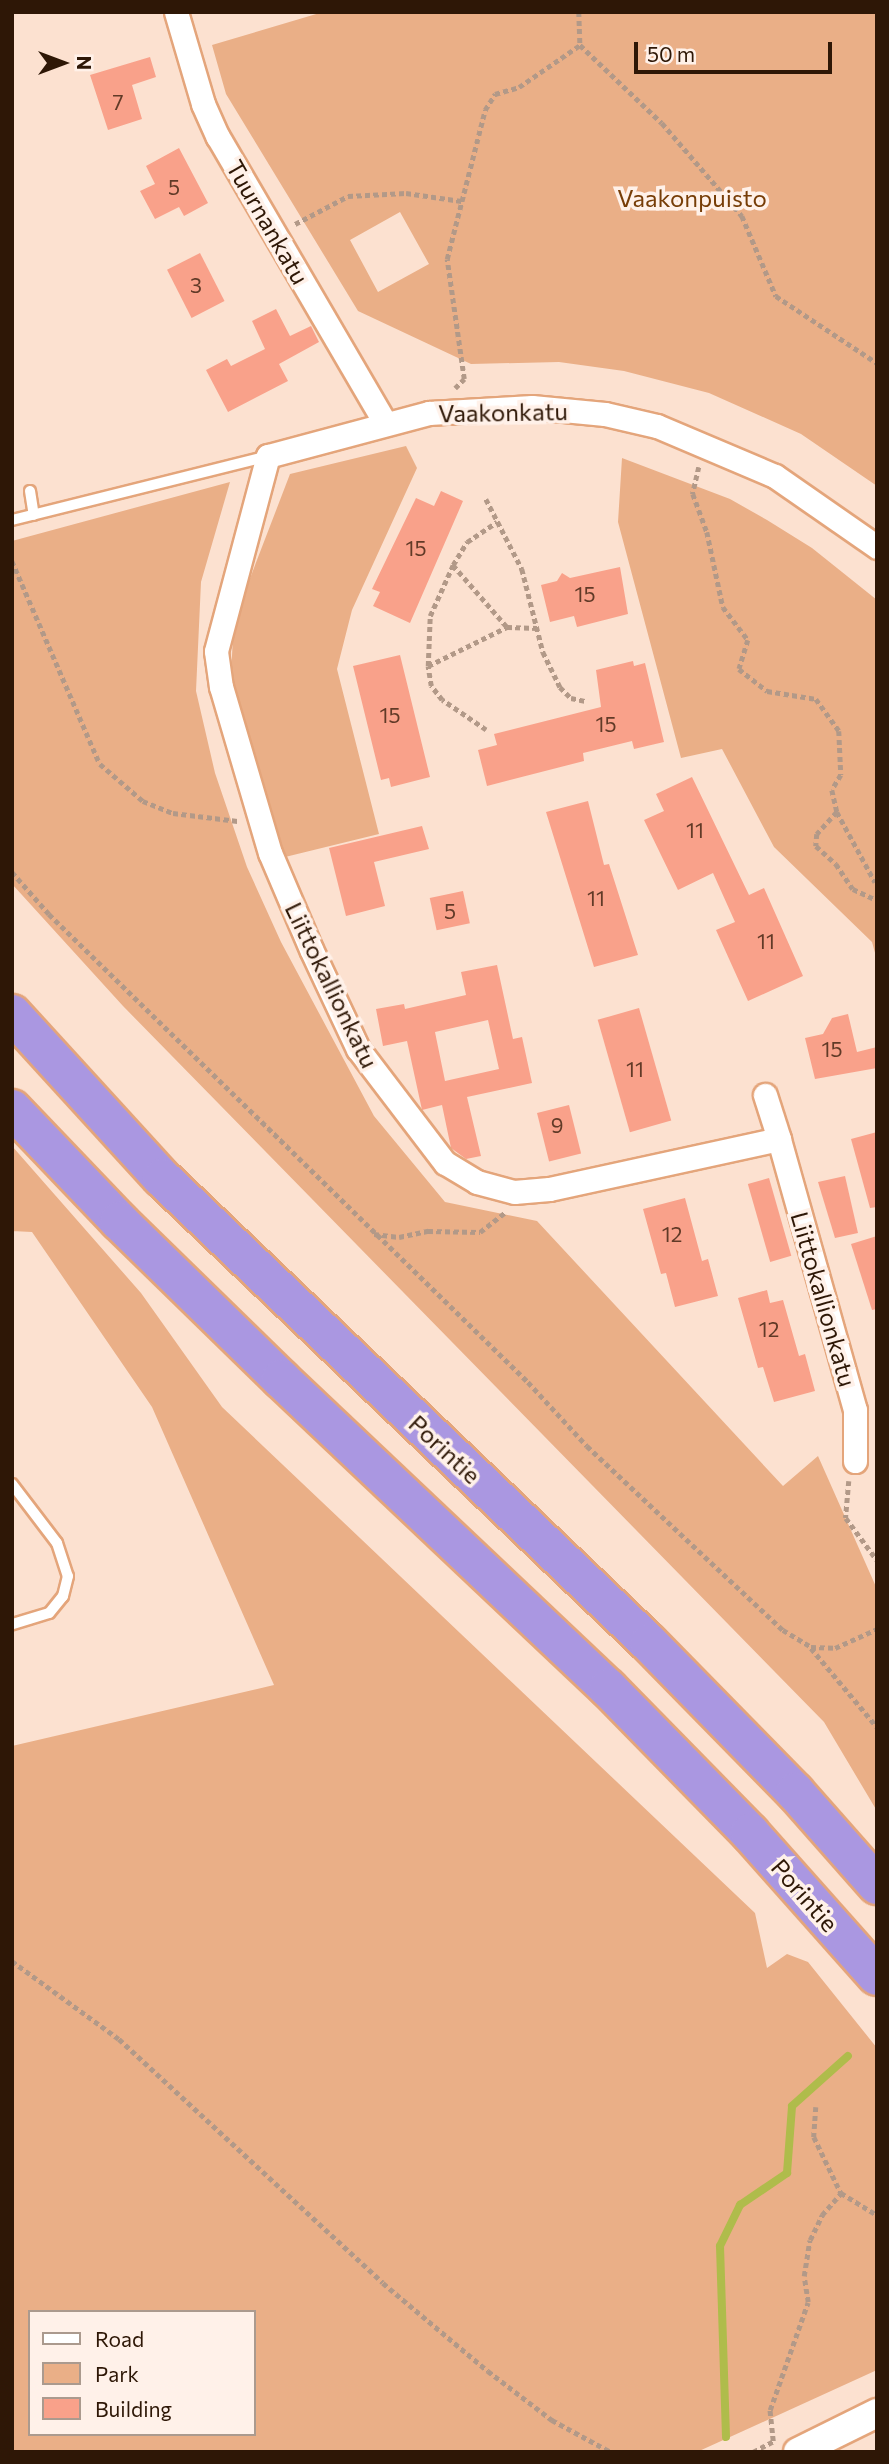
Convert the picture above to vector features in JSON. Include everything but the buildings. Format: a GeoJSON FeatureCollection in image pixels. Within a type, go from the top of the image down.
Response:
{"type":"FeatureCollection","features":[{"type":"Feature","properties":{"kind":"highway","name":"Porintie"},"geometry":{"type":"LineString","coordinates":[[12,1014],[162,1178],[649,1643],[795,1792],[877,1885]]}},
{"type":"Feature","properties":{"kind":"highway","name":"Porintie"},"geometry":{"type":"LineString","coordinates":[[12,1109],[118,1221],[608,1688],[750,1833],[877,1976]]}},
{"type":"Feature","properties":{"kind":"street","name":"Tuurnankatu"},"geometry":{"type":"LineString","coordinates":[[176,12],[203,104],[384,421]]}},
{"type":"Feature","properties":{"kind":"street","name":"Vaakonkatu"},"geometry":{"type":"LineString","coordinates":[[268,456],[384,421],[429,413],[532,407],[605,414],[657,426],[775,476],[877,547]]}},
{"type":"Feature","properties":{"kind":"street","name":"Liittokallionkatu"},"geometry":{"type":"LineString","coordinates":[[268,456],[216,651],[221,687],[260,820],[311,949],[358,1049],[445,1163],[477,1182],[514,1192],[576,1184],[779,1139]]}},
{"type":"Feature","properties":{"kind":"street","name":"Liittokallionkatu"},"geometry":{"type":"LineString","coordinates":[[765,1095],[855,1410],[855,1461]]}},
{"type":"Feature","properties":{"kind":"street"},"geometry":{"type":"LineString","coordinates":[[785,2447],[877,2413]]}},
{"type":"Feature","properties":{"kind":"lane"},"geometry":{"type":"LineString","coordinates":[[12,520],[268,456]]}},
{"type":"Feature","properties":{"kind":"lane"},"geometry":{"type":"LineString","coordinates":[[30,491],[34,514]]}},
{"type":"Feature","properties":{"kind":"lane"},"geometry":{"type":"LineString","coordinates":[[12,1484],[57,1543],[68,1576],[63,1596],[49,1613],[12,1624]]}},
{"type":"Feature","properties":{"kind":"path"},"geometry":{"type":"LineString","coordinates":[[579,12],[580,45],[662,123],[742,216],[776,296],[877,363]]}},
{"type":"Feature","properties":{"kind":"path"},"geometry":{"type":"LineString","coordinates":[[429,413],[464,379],[447,259],[485,110],[495,94],[519,87],[580,45]]}},
{"type":"Feature","properties":{"kind":"path"},"geometry":{"type":"LineString","coordinates":[[276,235],[348,196],[407,193],[461,201]]}},
{"type":"Feature","properties":{"kind":"path"},"geometry":{"type":"LineString","coordinates":[[711,465],[700,460],[693,494],[707,532],[723,607],[748,640],[739,669],[767,691],[816,699],[839,731],[841,775],[832,790],[837,812],[876,882]]}},
{"type":"Feature","properties":{"kind":"path"},"geometry":{"type":"LineString","coordinates":[[486,499],[522,569],[537,628],[560,687],[571,698],[585,701]]}},
{"type":"Feature","properties":{"kind":"path"},"geometry":{"type":"LineString","coordinates":[[486,730],[442,701],[431,685],[428,666],[430,616],[453,565],[467,542],[498,522]]}},
{"type":"Feature","properties":{"kind":"path"},"geometry":{"type":"LineString","coordinates":[[12,561],[77,720],[112,778],[143,801],[173,813],[213,820],[260,820]]}},
{"type":"Feature","properties":{"kind":"path"},"geometry":{"type":"LineString","coordinates":[[453,565],[507,627]]}},
{"type":"Feature","properties":{"kind":"path"},"geometry":{"type":"LineString","coordinates":[[428,666],[507,627],[537,628]]}},
{"type":"Feature","properties":{"kind":"path"},"geometry":{"type":"LineString","coordinates":[[837,812],[817,834],[816,846],[836,864],[853,889],[877,900]]}},
{"type":"Feature","properties":{"kind":"path"},"geometry":{"type":"LineString","coordinates":[[12,872],[50,914],[587,1446],[783,1630],[811,1647],[877,1727]]}},
{"type":"Feature","properties":{"kind":"path"},"geometry":{"type":"LineString","coordinates":[[373,1234],[399,1237],[428,1231],[480,1232],[496,1224],[514,1192]]}},
{"type":"Feature","properties":{"kind":"path"},"geometry":{"type":"LineString","coordinates":[[855,1461],[844,1494],[846,1518],[877,1560]]}},
{"type":"Feature","properties":{"kind":"path"},"geometry":{"type":"LineString","coordinates":[[811,1647],[835,1648],[877,1629]]}},
{"type":"Feature","properties":{"kind":"path"},"geometry":{"type":"LineString","coordinates":[[12,1961],[119,2039],[383,2283],[488,2371],[552,2420],[611,2452]]}},
{"type":"Feature","properties":{"kind":"path"},"geometry":{"type":"LineString","coordinates":[[816,2108],[814,2137],[841,2193],[877,2215]]}},
{"type":"Feature","properties":{"kind":"path"},"geometry":{"type":"LineString","coordinates":[[785,2447],[769,2410],[808,2302],[804,2276],[810,2240],[822,2215],[841,2193]]}},
{"type":"Feature","properties":{"kind":"green space","name":"Vaakonpuisto"},"geometry":{"type":"Polygon","coordinates":[[[323,12],[877,12],[877,486],[801,434],[709,393],[624,371],[559,362],[471,364],[358,311],[226,94],[212,45],[323,12]],[[400,212],[350,240],[378,292],[429,264],[400,212]]]}},
{"type":"Feature","properties":{"kind":"green space"},"geometry":{"type":"Polygon","coordinates":[[[406,446],[417,468],[352,610],[337,669],[379,834],[281,858],[231,673],[234,620],[290,474],[406,446]]]}},
{"type":"Feature","properties":{"kind":"green space"},"geometry":{"type":"Polygon","coordinates":[[[622,458],[730,499],[812,548],[877,600],[877,960],[872,942],[774,847],[722,749],[681,758],[618,522],[622,458]]]}},
{"type":"Feature","properties":{"kind":"green space"},"geometry":{"type":"Polygon","coordinates":[[[230,482],[201,582],[196,691],[215,773],[247,867],[281,942],[374,1116],[445,1202],[537,1221],[783,1486],[818,1456],[877,1589],[877,1811],[824,1722],[123,1006],[12,884],[12,541],[230,482]]]}},
{"type":"Feature","properties":{"kind":"green space"},"geometry":{"type":"Polygon","coordinates":[[[12,1146],[141,1293],[222,1407],[755,1913],[767,1968],[787,1954],[808,1962],[877,2048],[877,2370],[697,2452],[12,2452],[12,1746],[274,1685],[152,1407],[32,1232],[12,1231],[12,1146]]]}},
{"type":"Feature","properties":{"kind":"waterway"},"geometry":{"type":"LineString","coordinates":[[726,2437],[720,2246],[740,2205],[787,2173],[792,2106],[848,2056]]}}]}
